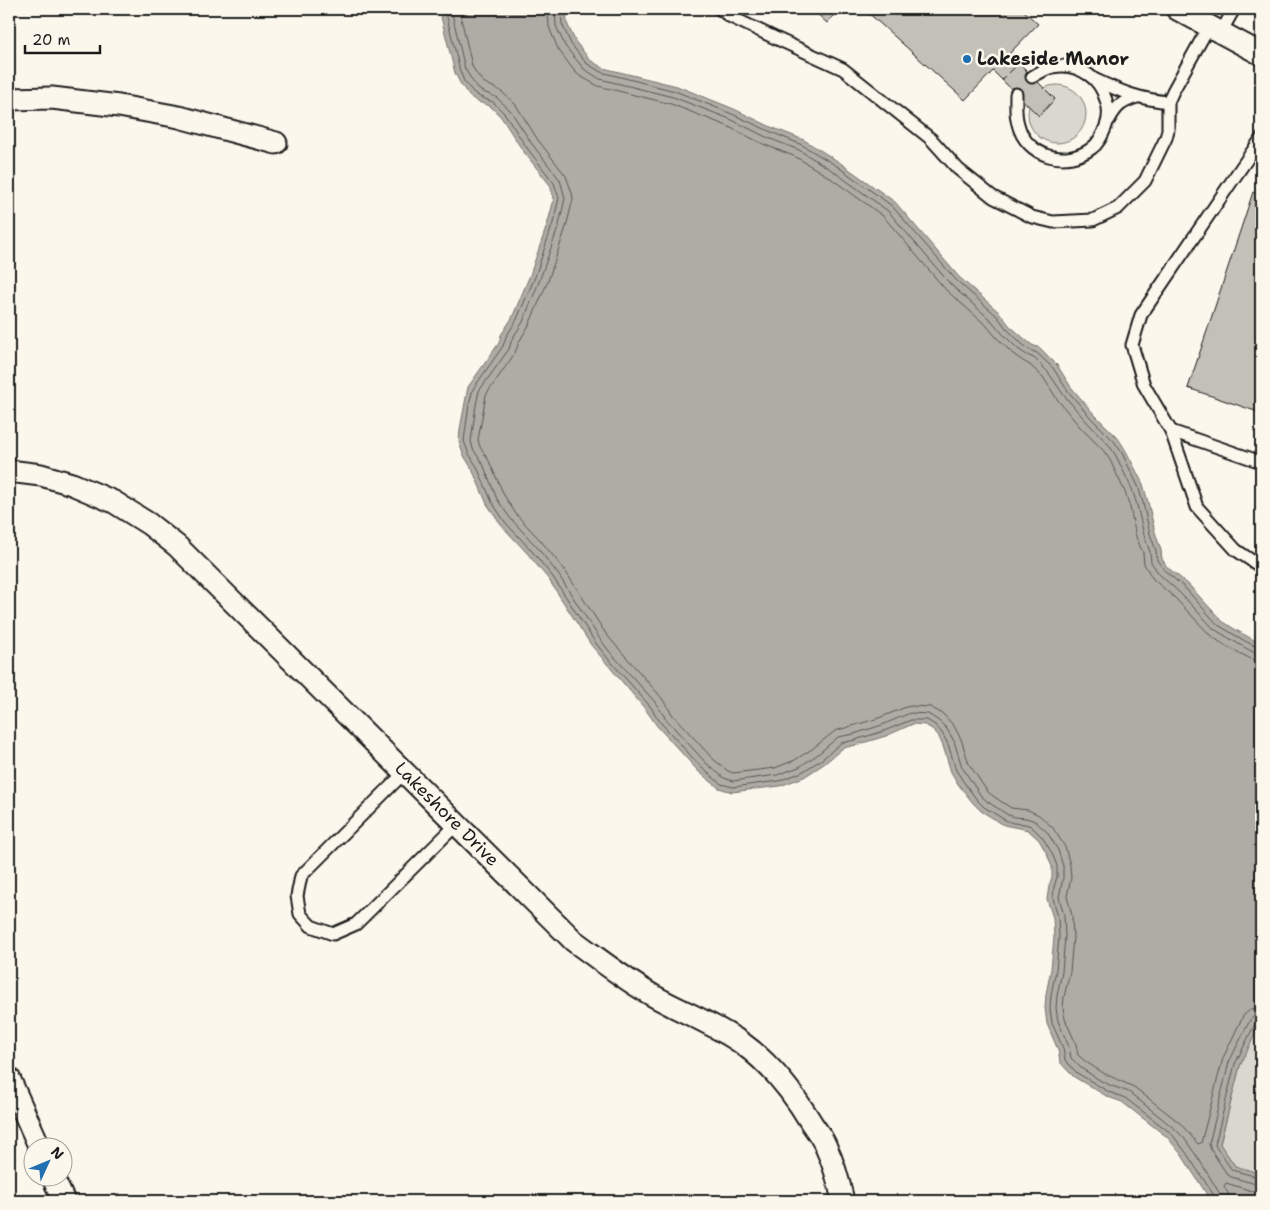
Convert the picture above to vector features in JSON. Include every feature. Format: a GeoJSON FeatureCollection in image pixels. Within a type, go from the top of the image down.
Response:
{"type":"FeatureCollection","features":[{"type":"Feature","properties":{"kind":"street"},"geometry":{"type":"LineString","coordinates":[[1177,9],[1261,54]]}},
{"type":"Feature","properties":{"kind":"street"},"geometry":{"type":"LineString","coordinates":[[9,99],[52,98],[119,106],[179,117],[276,143]]}},
{"type":"Feature","properties":{"kind":"street","name":"Lakeshore Drive"},"geometry":{"type":"LineString","coordinates":[[9,471],[41,475],[72,484],[114,502],[177,546],[574,940],[609,968],[653,996],[742,1044],[760,1058],[802,1107],[826,1145],[837,1173],[843,1201]]}},
{"type":"Feature","properties":{"kind":"street"},"geometry":{"type":"LineString","coordinates":[[9,1078],[36,1138]]}},
{"type":"Feature","properties":{"kind":"street"},"geometry":{"type":"LineString","coordinates":[[58,1188],[64,1201]]}},
{"type":"Feature","properties":{"kind":"lane"},"geometry":{"type":"LineString","coordinates":[[720,9],[729,16],[773,38],[843,69],[931,140],[958,169],[992,197],[1032,217],[1053,222],[1093,220],[1118,208],[1145,181],[1166,138],[1168,130],[1168,102],[1173,90],[1215,29],[1234,9]]}},
{"type":"Feature","properties":{"kind":"lane"},"geometry":{"type":"LineString","coordinates":[[1032,76],[1052,67],[1068,66],[1082,70],[1094,79],[1137,97],[1168,102]]}},
{"type":"Feature","properties":{"kind":"lane"},"geometry":{"type":"LineString","coordinates":[[1094,79],[1104,91],[1108,106],[1108,121]]}},
{"type":"Feature","properties":{"kind":"lane"},"geometry":{"type":"LineString","coordinates":[[1016,94],[1018,125],[1024,139],[1035,150],[1049,157],[1065,159],[1093,148],[1102,136],[1108,121],[1118,105],[1137,97]]}},
{"type":"Feature","properties":{"kind":"lane"},"geometry":{"type":"LineString","coordinates":[[1261,139],[1141,314],[1132,345],[1144,385],[1171,431],[1197,507],[1236,550],[1261,567]]}},
{"type":"Feature","properties":{"kind":"lane"},"geometry":{"type":"LineString","coordinates":[[1171,431],[1261,462]]}},
{"type":"Feature","properties":{"kind":"lane"},"geometry":{"type":"LineString","coordinates":[[405,772],[301,876],[297,896],[300,914],[311,926],[333,934],[356,924],[457,824]]}},
{"type":"Feature","properties":{"kind":"shaded area"},"geometry":{"type":"Polygon","coordinates":[[[1057,85],[1068,87],[1081,98],[1086,114],[1084,125],[1073,138],[1057,143],[1046,141],[1033,130],[1028,114],[1030,103],[1041,90],[1057,85]]]}},
{"type":"Feature","properties":{"kind":"shaded area"},"geometry":{"type":"Polygon","coordinates":[[[1261,1021],[1261,1174],[1235,1166],[1220,1144],[1240,1066],[1261,1021]]]}},
{"type":"Feature","properties":{"kind":"water"},"geometry":{"type":"Polygon","coordinates":[[[439,9],[566,9],[567,23],[575,41],[590,60],[603,68],[677,86],[804,140],[839,162],[895,202],[959,277],[1000,313],[1009,325],[1032,345],[1040,348],[1057,365],[1071,387],[1118,438],[1143,484],[1162,559],[1167,567],[1188,584],[1222,621],[1261,644],[1261,1021],[1240,1066],[1220,1144],[1235,1166],[1261,1174],[1261,1201],[1211,1201],[1181,1154],[1167,1137],[1122,1102],[1108,1097],[1074,1077],[1060,1062],[1058,1050],[1047,1024],[1045,1008],[1054,937],[1053,918],[1047,899],[1052,877],[1052,867],[1039,840],[1028,830],[1004,825],[981,811],[973,803],[951,772],[943,746],[938,735],[932,729],[925,725],[913,724],[886,736],[843,748],[824,764],[804,777],[780,786],[732,792],[719,788],[699,772],[657,726],[646,710],[591,645],[549,580],[501,525],[487,504],[472,469],[463,454],[459,442],[460,429],[468,387],[499,343],[501,335],[512,318],[530,275],[554,199],[550,185],[523,151],[501,117],[490,106],[478,102],[469,96],[460,83],[455,73],[439,9]]]}},
{"type":"Feature","properties":{"kind":"building"},"geometry":{"type":"Polygon","coordinates":[[[812,9],[839,9],[827,23],[812,9]]]}},
{"type":"Feature","properties":{"kind":"building","name":"Lakeside Manor"},"geometry":{"type":"Polygon","coordinates":[[[864,9],[1022,9],[1038,24],[1009,54],[1019,63],[1002,80],[993,71],[965,100],[864,9]]]}},
{"type":"Feature","properties":{"kind":"building"},"geometry":{"type":"Polygon","coordinates":[[[1019,63],[1055,99],[1039,116],[1002,80],[1019,63]]]}},
{"type":"Feature","properties":{"kind":"building"},"geometry":{"type":"Polygon","coordinates":[[[1253,192],[1261,195],[1261,413],[1188,388],[1253,192]]]}},
{"type":"Feature","properties":{"kind":"place","name":"Lakeside Manor"},"geometry":{"type":"Point","coordinates":[967,59]}}]}
